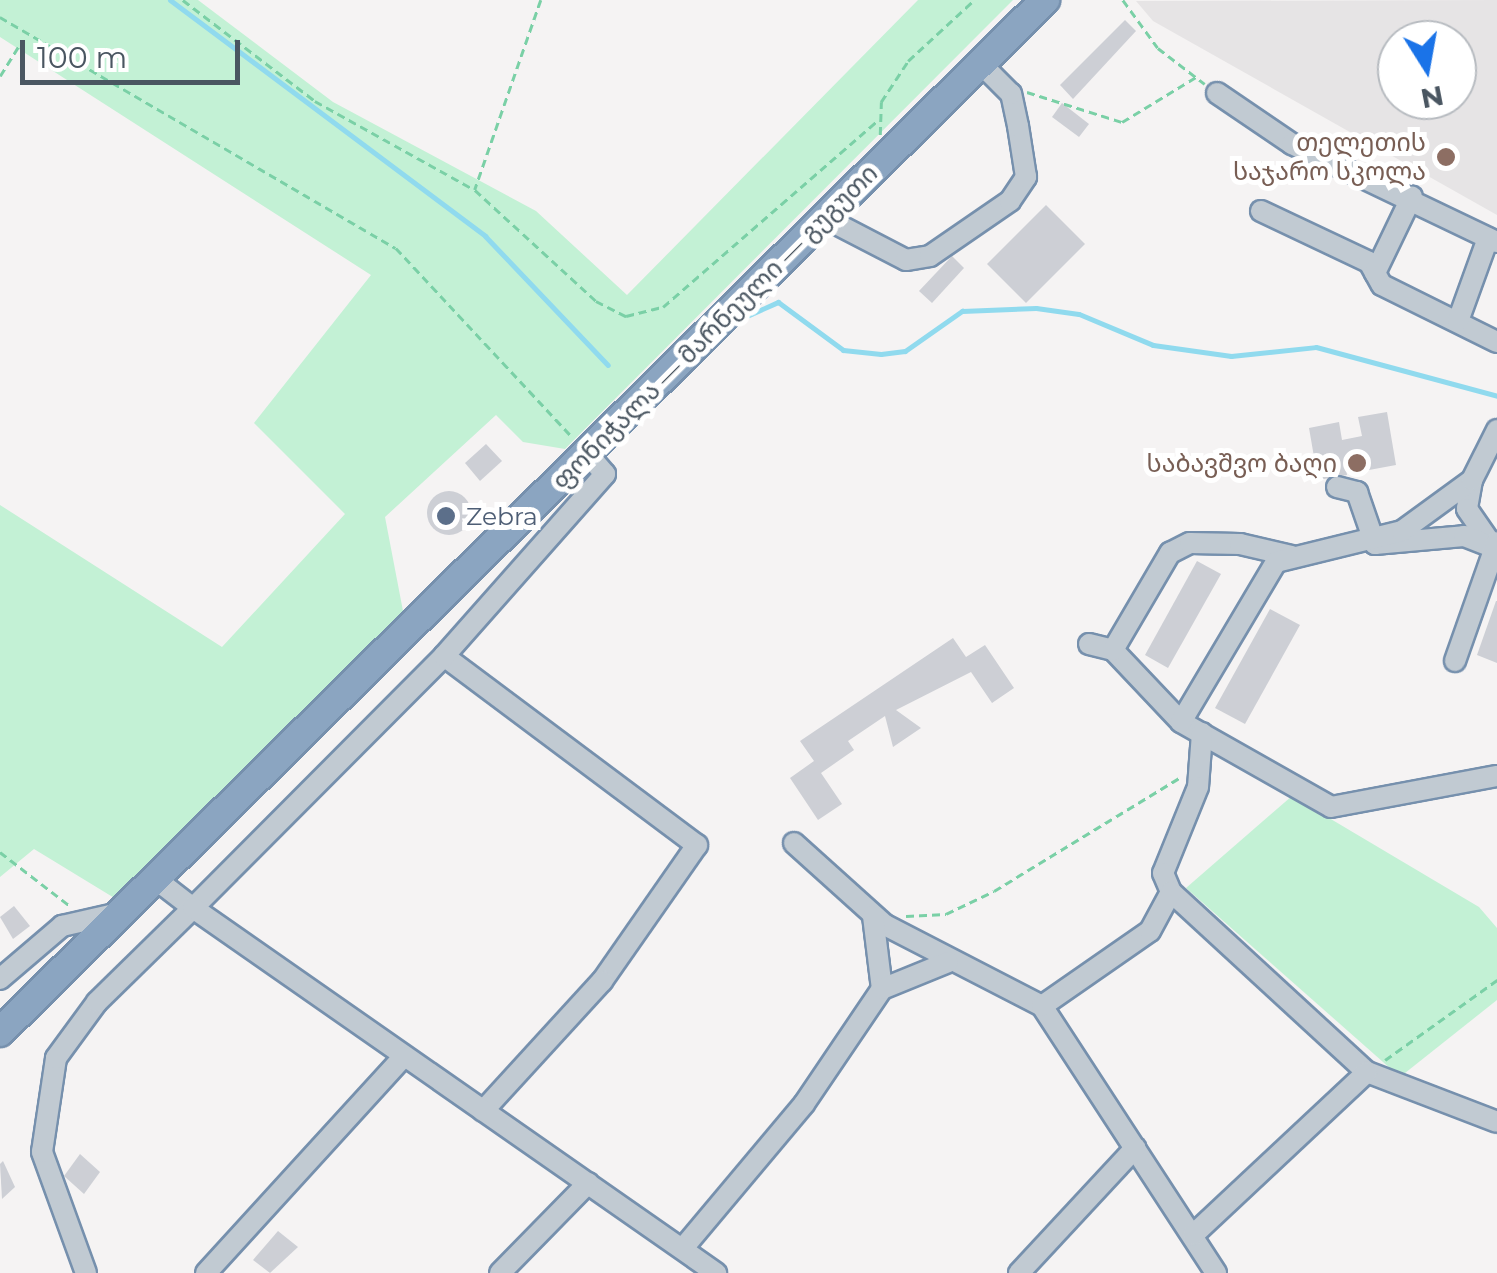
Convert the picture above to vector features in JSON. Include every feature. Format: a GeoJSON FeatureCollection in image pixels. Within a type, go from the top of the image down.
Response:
{"type":"FeatureCollection","features":[{"type":"Feature","properties":{"kind":"highway","name":"ფონიჭალა — მარნეული — გუგუთი"},"geometry":{"type":"LineString","coordinates":[[0,1032],[158,881],[1045,0]]}},
{"type":"Feature","properties":{"kind":"street"},"geometry":{"type":"LineString","coordinates":[[826,218],[906,260],[982,225],[1026,177],[1011,94],[982,64]]}},
{"type":"Feature","properties":{"kind":"street"},"geometry":{"type":"LineString","coordinates":[[1216,92],[1292,144],[1412,196],[1492,240],[1458,322]]}},
{"type":"Feature","properties":{"kind":"street"},"geometry":{"type":"LineString","coordinates":[[1375,274],[1412,196]]}},
{"type":"Feature","properties":{"kind":"street"},"geometry":{"type":"LineString","coordinates":[[1262,211],[1369,262],[1375,274],[1497,342]]}},
{"type":"Feature","properties":{"kind":"street"},"geometry":{"type":"LineString","coordinates":[[1496,547],[1467,509],[1472,480],[1497,430]]}},
{"type":"Feature","properties":{"kind":"street"},"geometry":{"type":"LineString","coordinates":[[86,1273],[42,1152],[56,1058],[97,1002],[444,656],[605,474],[587,453]]}},
{"type":"Feature","properties":{"kind":"street"},"geometry":{"type":"LineString","coordinates":[[1374,544],[1472,480]]}},
{"type":"Feature","properties":{"kind":"street"},"geometry":{"type":"LineString","coordinates":[[1337,487],[1357,492],[1374,544]]}},
{"type":"Feature","properties":{"kind":"street"},"geometry":{"type":"LineString","coordinates":[[1181,722],[1276,562],[1311,560],[1374,544],[1464,536],[1496,547]]}},
{"type":"Feature","properties":{"kind":"street"},"geometry":{"type":"LineString","coordinates":[[1113,650],[1170,553],[1190,543],[1311,560]]}},
{"type":"Feature","properties":{"kind":"street"},"geometry":{"type":"LineString","coordinates":[[1455,661],[1496,547]]}},
{"type":"Feature","properties":{"kind":"street"},"geometry":{"type":"LineString","coordinates":[[1089,644],[1113,650],[1181,722],[1331,806],[1497,776]]}},
{"type":"Feature","properties":{"kind":"street"},"geometry":{"type":"LineString","coordinates":[[444,656],[697,845],[602,981],[483,1111]]}},
{"type":"Feature","properties":{"kind":"street"},"geometry":{"type":"LineString","coordinates":[[1202,734],[1199,766],[1162,873],[1172,892],[1367,1072],[1497,1122]]}},
{"type":"Feature","properties":{"kind":"street"},"geometry":{"type":"LineString","coordinates":[[794,843],[873,916],[948,962],[1042,1006],[1216,1273]]}},
{"type":"Feature","properties":{"kind":"street"},"geometry":{"type":"LineString","coordinates":[[158,881],[716,1273]]}},
{"type":"Feature","properties":{"kind":"street"},"geometry":{"type":"LineString","coordinates":[[1042,1006],[1150,932],[1172,892]]}},
{"type":"Feature","properties":{"kind":"street"},"geometry":{"type":"LineString","coordinates":[[0,980],[84,917],[123,912]]}},
{"type":"Feature","properties":{"kind":"street"},"geometry":{"type":"LineString","coordinates":[[873,916],[882,989]]}},
{"type":"Feature","properties":{"kind":"street"},"geometry":{"type":"LineString","coordinates":[[684,1247],[804,1104],[882,989],[948,962]]}},
{"type":"Feature","properties":{"kind":"street"},"geometry":{"type":"LineString","coordinates":[[206,1273],[403,1056]]}},
{"type":"Feature","properties":{"kind":"street"},"geometry":{"type":"LineString","coordinates":[[1193,1236],[1367,1072]]}},
{"type":"Feature","properties":{"kind":"street"},"geometry":{"type":"LineString","coordinates":[[1019,1273],[1135,1148]]}},
{"type":"Feature","properties":{"kind":"street"},"geometry":{"type":"LineString","coordinates":[[500,1273],[588,1183]]}},
{"type":"Feature","properties":{"kind":"path"},"geometry":{"type":"LineString","coordinates":[[182,0],[315,101],[475,190],[596,302],[626,316],[663,308],[879,119],[908,61],[974,0]]}},
{"type":"Feature","properties":{"kind":"path"},"geometry":{"type":"LineString","coordinates":[[475,190],[541,0]]}},
{"type":"Feature","properties":{"kind":"path"},"geometry":{"type":"LineString","coordinates":[[1123,0],[1158,48],[1216,92]]}},
{"type":"Feature","properties":{"kind":"path"},"geometry":{"type":"LineString","coordinates":[[0,16],[396,248],[587,453]]}},
{"type":"Feature","properties":{"kind":"path"},"geometry":{"type":"LineString","coordinates":[[0,76],[18,45]]}},
{"type":"Feature","properties":{"kind":"path"},"geometry":{"type":"LineString","coordinates":[[1011,94],[1059,96],[1122,122],[1196,77]]}},
{"type":"Feature","properties":{"kind":"path"},"geometry":{"type":"LineString","coordinates":[[879,119],[890,154]]}},
{"type":"Feature","properties":{"kind":"path"},"geometry":{"type":"LineString","coordinates":[[873,916],[946,914],[1199,766]]}},
{"type":"Feature","properties":{"kind":"path"},"geometry":{"type":"LineString","coordinates":[[0,852],[84,917]]}},
{"type":"Feature","properties":{"kind":"path"},"geometry":{"type":"LineString","coordinates":[[1367,1072],[1497,980]]}},
{"type":"Feature","properties":{"kind":"shaded area","name":"თელეთის საჯარო სკოლა"},"geometry":{"type":"Polygon","coordinates":[[[1497,0],[1497,215],[1153,21],[1136,1],[1497,0]]]}},
{"type":"Feature","properties":{"kind":"green space"},"geometry":{"type":"Polygon","coordinates":[[[0,0],[198,0],[333,102],[536,211],[627,295],[918,0],[1013,0],[565,449],[523,442],[496,415],[385,517],[403,611],[116,899],[34,849],[0,877],[0,505],[222,647],[345,514],[254,423],[371,275],[0,37],[0,0]]]}},
{"type":"Feature","properties":{"kind":"green space"},"geometry":{"type":"Polygon","coordinates":[[[1292,796],[1479,907],[1497,928],[1497,1000],[1400,1077],[1186,888],[1292,796]]]}},
{"type":"Feature","properties":{"kind":"building"},"geometry":{"type":"Polygon","coordinates":[[[1125,20],[1136,31],[1073,99],[1060,85],[1125,20]]]}},
{"type":"Feature","properties":{"kind":"building"},"geometry":{"type":"Polygon","coordinates":[[[1062,103],[1089,124],[1079,137],[1052,117],[1062,103]]]}},
{"type":"Feature","properties":{"kind":"building"},"geometry":{"type":"Polygon","coordinates":[[[1046,205],[1085,244],[1026,303],[987,264],[1046,205]]]}},
{"type":"Feature","properties":{"kind":"building"},"geometry":{"type":"Polygon","coordinates":[[[952,256],[964,268],[932,303],[919,291],[952,256]]]}},
{"type":"Feature","properties":{"kind":"building"},"geometry":{"type":"Polygon","coordinates":[[[1387,412],[1396,465],[1369,470],[1366,453],[1344,457],[1347,475],[1318,480],[1309,428],[1339,422],[1342,440],[1362,436],[1358,417],[1387,412]]]}},
{"type":"Feature","properties":{"kind":"building"},"geometry":{"type":"Polygon","coordinates":[[[486,444],[502,461],[480,481],[465,463],[486,444]]]}},
{"type":"Feature","properties":{"kind":"building"},"geometry":{"type":"Polygon","coordinates":[[[449,491],[464,498],[471,513],[464,528],[449,535],[434,528],[427,513],[434,498],[449,491]]]}},
{"type":"Feature","properties":{"kind":"building"},"geometry":{"type":"Polygon","coordinates":[[[1197,561],[1221,574],[1168,668],[1145,655],[1197,561]]]}},
{"type":"Feature","properties":{"kind":"building"},"geometry":{"type":"Polygon","coordinates":[[[1497,601],[1497,663],[1477,655],[1497,601]]]}},
{"type":"Feature","properties":{"kind":"building"},"geometry":{"type":"Polygon","coordinates":[[[1270,609],[1300,625],[1245,724],[1215,708],[1270,609]]]}},
{"type":"Feature","properties":{"kind":"building"},"geometry":{"type":"Polygon","coordinates":[[[953,638],[966,657],[985,645],[1014,688],[992,703],[971,672],[896,710],[921,728],[893,747],[885,716],[848,741],[854,750],[821,773],[842,804],[818,820],[790,778],[814,761],[800,741],[953,638]]]}},
{"type":"Feature","properties":{"kind":"building"},"geometry":{"type":"Polygon","coordinates":[[[14,906],[30,926],[13,939],[0,917],[14,906]]]}},
{"type":"Feature","properties":{"kind":"building"},"geometry":{"type":"Polygon","coordinates":[[[80,1154],[100,1172],[84,1194],[64,1176],[80,1154]]]}},
{"type":"Feature","properties":{"kind":"building"},"geometry":{"type":"Polygon","coordinates":[[[3,1161],[15,1187],[2,1199],[0,1164],[3,1161]]]}},
{"type":"Feature","properties":{"kind":"building"},"geometry":{"type":"Polygon","coordinates":[[[278,1231],[298,1247],[270,1273],[253,1260],[278,1231]]]}},
{"type":"Feature","properties":{"kind":"waterway"},"geometry":{"type":"LineString","coordinates":[[170,0],[485,236],[608,365]]}},
{"type":"Feature","properties":{"kind":"waterway"},"geometry":{"type":"LineString","coordinates":[[740,319],[778,302],[843,350],[881,354],[905,351],[962,311],[1036,308],[1079,314],[1153,345],[1231,356],[1316,347],[1497,396]]}},
{"type":"Feature","properties":{"kind":"place","name":"თელეთის საჯარო სკოლა"},"geometry":{"type":"Point","coordinates":[1446,157]}},
{"type":"Feature","properties":{"kind":"place","name":"საბავშვო ბაღი"},"geometry":{"type":"Point","coordinates":[1357,463]}},
{"type":"Feature","properties":{"kind":"place","name":"Zebra"},"geometry":{"type":"Point","coordinates":[446,516]}}]}
